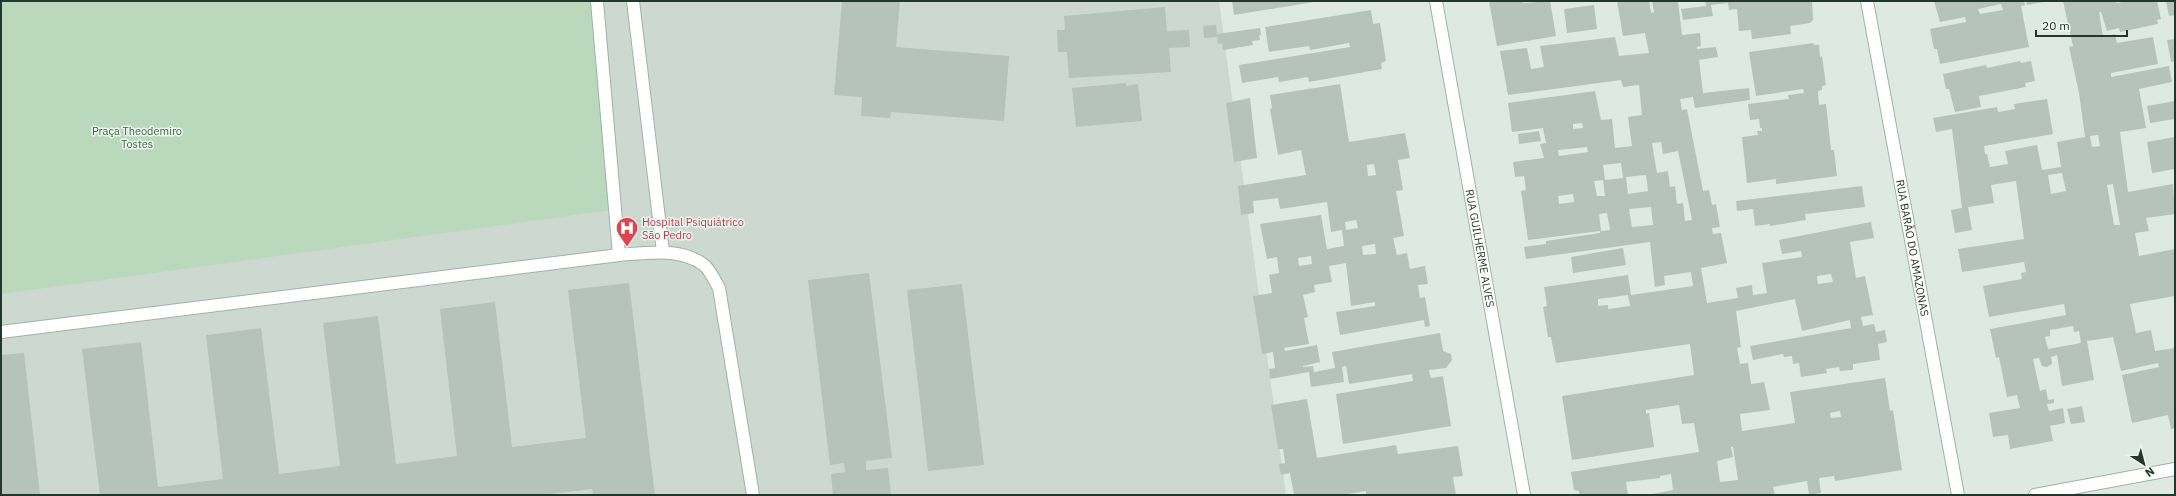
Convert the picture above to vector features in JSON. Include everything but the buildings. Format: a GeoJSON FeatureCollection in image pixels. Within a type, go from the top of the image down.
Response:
{"type":"FeatureCollection","features":[{"type":"Feature","properties":{"kind":"main road"},"geometry":{"type":"LineString","coordinates":[[597,1],[619,255]]}},
{"type":"Feature","properties":{"kind":"main road"},"geometry":{"type":"LineString","coordinates":[[633,1],[663,252]]}},
{"type":"Feature","properties":{"kind":"main road","name":"RUA GUILHERME ALVES"},"geometry":{"type":"LineString","coordinates":[[1436,1],[1524,495]]}},
{"type":"Feature","properties":{"kind":"main road","name":"RUA BARÃO DO AMAZONAS"},"geometry":{"type":"LineString","coordinates":[[1868,1],[1958,495]]}},
{"type":"Feature","properties":{"kind":"main road"},"geometry":{"type":"LineString","coordinates":[[1,332],[619,255],[663,252],[685,256],[704,265],[719,288],[753,495]]}},
{"type":"Feature","properties":{"kind":"main road"},"geometry":{"type":"LineString","coordinates":[[2035,495],[2175,469]]}},
{"type":"Feature","properties":{"kind":"shaded area","name":"Hospital Psiquiátrico São Pedro"},"geometry":{"type":"Polygon","coordinates":[[[1,1],[1219,1],[1286,495],[1,495],[1,1]]]}},
{"type":"Feature","properties":{"kind":"green space","name":"Praça Theodemiro Tostes"},"geometry":{"type":"Polygon","coordinates":[[[1,1],[592,1],[611,210],[1,294],[1,1]]]}},
{"type":"Feature","properties":{"kind":"place","name":"Hospital Psiquiátrico São Pedro"},"geometry":{"type":"Point","coordinates":[627,248]}}]}
